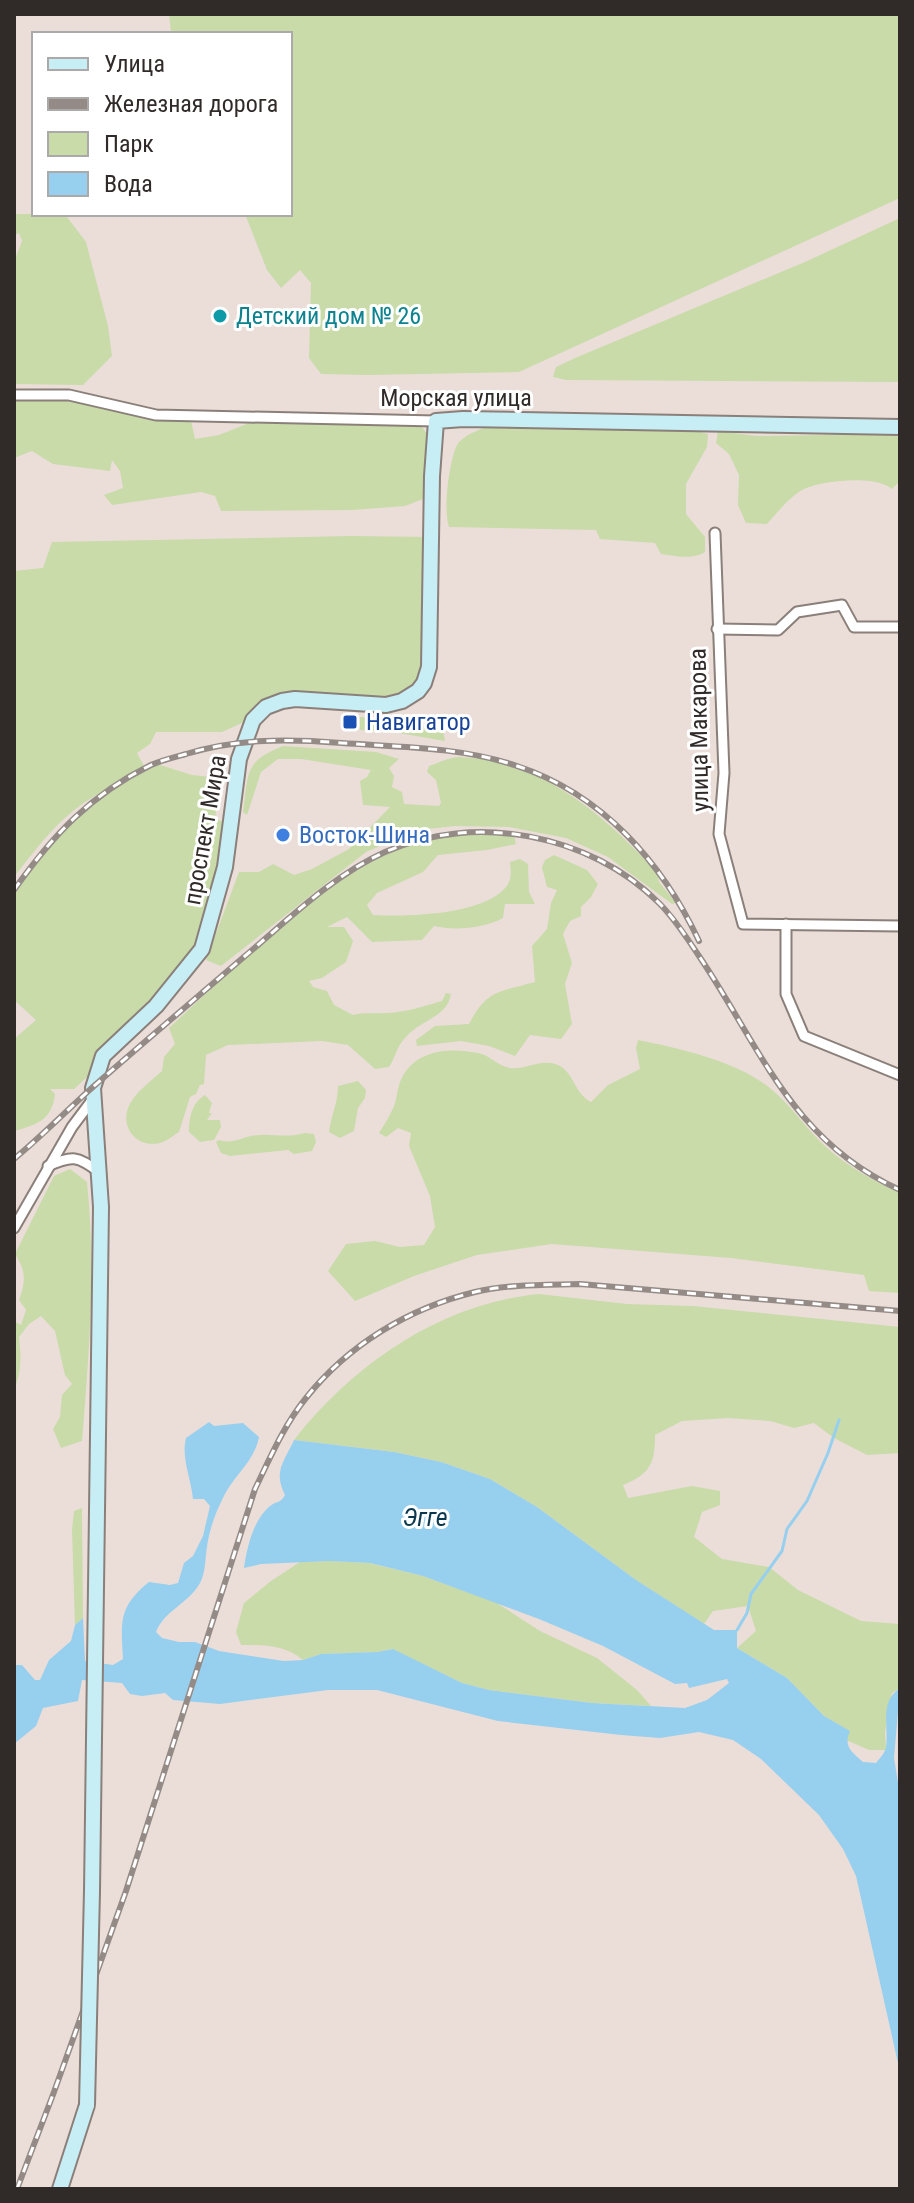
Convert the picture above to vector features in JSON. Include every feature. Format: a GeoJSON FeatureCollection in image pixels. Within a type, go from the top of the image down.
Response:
{"type":"FeatureCollection","features":[{"type":"Feature","properties":{"kind":"main road","name":"Морская улица"},"geometry":{"type":"LineString","coordinates":[[436,421],[900,427]]}},
{"type":"Feature","properties":{"kind":"main road","name":"проспект Мира"},"geometry":{"type":"LineString","coordinates":[[60,2189],[87,2105],[101,1207],[93,1088],[103,1056],[156,1006],[202,949],[225,867],[239,759],[253,720],[266,707],[295,699],[386,705],[402,701],[424,683],[429,667],[432,476],[436,421]]}},
{"type":"Feature","properties":{"kind":"street","name":"Морская улица"},"geometry":{"type":"LineString","coordinates":[[14,395],[69,395],[156,415],[436,421]]}},
{"type":"Feature","properties":{"kind":"street","name":"улица Макарова"},"geometry":{"type":"LineString","coordinates":[[715,533],[724,773],[719,834],[743,924],[786,924]]}},
{"type":"Feature","properties":{"kind":"street"},"geometry":{"type":"LineString","coordinates":[[717,629],[778,630],[797,612],[842,605],[854,627],[900,627]]}},
{"type":"Feature","properties":{"kind":"street"},"geometry":{"type":"LineString","coordinates":[[900,926],[786,924],[786,994],[804,1036],[900,1075]]}},
{"type":"Feature","properties":{"kind":"street"},"geometry":{"type":"LineString","coordinates":[[14,1228],[48,1166],[93,1099]]}},
{"type":"Feature","properties":{"kind":"street"},"geometry":{"type":"LineString","coordinates":[[48,1166],[67,1158],[84,1161],[100,1172]]}},
{"type":"Feature","properties":{"kind":"green space"},"geometry":{"type":"Polygon","coordinates":[[[169,14],[900,14],[900,198],[519,372],[321,374],[309,358],[311,283],[300,270],[281,288],[267,270],[246,216],[292,216],[292,32],[171,32],[169,14]]]}},
{"type":"Feature","properties":{"kind":"green space"},"geometry":{"type":"Polygon","coordinates":[[[14,214],[62,216],[67,217],[86,242],[108,326],[112,356],[83,385],[14,384],[14,262],[22,241],[19,233],[14,235],[14,214]]]}},
{"type":"Feature","properties":{"kind":"green space"},"geometry":{"type":"Polygon","coordinates":[[[900,218],[900,382],[566,380],[553,377],[556,367],[575,358],[805,262],[900,218]]]}},
{"type":"Feature","properties":{"kind":"green space"},"geometry":{"type":"Polygon","coordinates":[[[14,395],[69,395],[156,415],[190,416],[195,439],[219,435],[264,417],[418,420],[433,444],[431,496],[405,506],[353,510],[221,511],[215,496],[201,492],[112,505],[104,495],[123,488],[120,471],[112,460],[110,471],[53,464],[32,451],[14,458],[14,395]]]}},
{"type":"Feature","properties":{"kind":"green space"},"geometry":{"type":"Polygon","coordinates":[[[496,424],[686,428],[708,434],[707,447],[686,484],[686,514],[705,537],[705,552],[689,557],[661,554],[655,543],[600,539],[596,530],[449,527],[448,486],[457,445],[469,435],[496,424]]]}},
{"type":"Feature","properties":{"kind":"green space"},"geometry":{"type":"Polygon","coordinates":[[[718,431],[756,436],[894,434],[900,438],[900,481],[892,489],[862,480],[813,486],[794,496],[767,524],[746,523],[738,505],[739,475],[729,454],[716,443],[718,431]]]}},
{"type":"Feature","properties":{"kind":"green space"},"geometry":{"type":"Polygon","coordinates":[[[431,537],[429,667],[402,701],[295,699],[222,732],[156,732],[150,744],[137,753],[145,768],[154,763],[192,775],[221,778],[215,818],[231,826],[208,935],[99,1066],[74,1089],[50,1089],[55,1094],[47,1116],[36,1124],[14,1131],[14,1039],[36,1020],[14,1000],[14,890],[58,832],[105,791],[65,817],[14,877],[14,571],[43,568],[52,542],[431,537]]]}},
{"type":"Feature","properties":{"kind":"green space"},"geometry":{"type":"Polygon","coordinates":[[[359,717],[443,730],[445,741],[360,730],[359,717]]]}},
{"type":"Feature","properties":{"kind":"green space"},"geometry":{"type":"Polygon","coordinates":[[[283,746],[376,752],[399,759],[389,768],[394,776],[392,787],[402,792],[404,804],[439,806],[436,780],[427,772],[429,766],[448,759],[489,760],[517,768],[544,780],[594,812],[658,874],[659,882],[676,903],[672,904],[608,857],[566,838],[509,827],[456,826],[418,830],[366,852],[221,966],[206,960],[239,872],[259,872],[273,864],[294,875],[312,869],[349,849],[390,807],[363,805],[360,781],[371,770],[301,759],[278,759],[261,772],[247,815],[243,812],[250,770],[261,758],[283,746]]]}},
{"type":"Feature","properties":{"kind":"green space"},"geometry":{"type":"Polygon","coordinates":[[[514,836],[516,844],[438,855],[423,872],[377,893],[367,905],[373,915],[463,909],[495,896],[506,887],[511,872],[510,862],[520,859],[528,864],[529,892],[535,904],[505,904],[503,918],[479,926],[434,926],[422,940],[372,942],[347,917],[327,927],[344,927],[353,941],[346,962],[322,978],[309,981],[313,987],[327,991],[334,1005],[353,1015],[392,1013],[442,1001],[446,993],[451,994],[449,1002],[439,1013],[402,1041],[389,1067],[375,1069],[348,1045],[322,1041],[228,1045],[206,1055],[204,1084],[190,1097],[179,1132],[155,1144],[134,1137],[127,1124],[128,1108],[138,1092],[162,1071],[164,1057],[175,1044],[169,1028],[289,919],[356,871],[390,853],[434,838],[514,836]]]}},
{"type":"Feature","properties":{"kind":"green space"},"geometry":{"type":"Polygon","coordinates":[[[554,855],[587,870],[598,884],[581,907],[581,916],[570,921],[563,934],[572,963],[565,984],[572,1024],[561,1039],[530,1035],[515,1056],[489,1046],[461,1041],[417,1046],[416,1040],[435,1026],[469,1024],[489,998],[503,990],[535,982],[532,946],[547,929],[551,903],[557,890],[547,887],[542,867],[545,860],[554,855]]]}},
{"type":"Feature","properties":{"kind":"green space"},"geometry":{"type":"Polygon","coordinates":[[[638,1040],[704,1056],[752,1076],[790,1107],[834,1154],[900,1193],[900,1293],[869,1291],[864,1275],[731,1258],[552,1244],[477,1255],[414,1276],[355,1301],[328,1271],[346,1244],[375,1241],[400,1247],[424,1245],[435,1227],[430,1196],[409,1146],[411,1133],[398,1128],[386,1137],[379,1133],[394,1106],[400,1082],[413,1063],[433,1053],[455,1050],[482,1054],[502,1066],[512,1068],[553,1063],[569,1074],[581,1094],[591,1102],[608,1085],[640,1069],[636,1048],[638,1040]]]}},
{"type":"Feature","properties":{"kind":"green space"},"geometry":{"type":"Polygon","coordinates":[[[358,1081],[366,1090],[365,1098],[358,1108],[354,1131],[340,1138],[329,1132],[338,1086],[358,1081]]]}},
{"type":"Feature","properties":{"kind":"green space"},"geometry":{"type":"Polygon","coordinates":[[[205,1095],[212,1103],[209,1113],[212,1113],[207,1120],[220,1120],[221,1127],[214,1140],[200,1142],[189,1132],[190,1121],[194,1106],[205,1095]]]}},
{"type":"Feature","properties":{"kind":"green space"},"geometry":{"type":"Polygon","coordinates":[[[314,1134],[316,1142],[312,1151],[294,1154],[288,1150],[230,1156],[221,1153],[216,1142],[258,1135],[314,1134]]]}},
{"type":"Feature","properties":{"kind":"green space"},"geometry":{"type":"Polygon","coordinates":[[[70,1169],[87,1182],[91,1247],[90,1312],[82,1441],[61,1448],[53,1429],[60,1417],[62,1395],[72,1384],[65,1375],[55,1331],[41,1316],[29,1324],[19,1337],[20,1364],[14,1390],[14,1321],[21,1325],[26,1310],[19,1300],[24,1276],[15,1254],[54,1176],[70,1169]]]}},
{"type":"Feature","properties":{"kind":"green space"},"geometry":{"type":"Polygon","coordinates":[[[539,1294],[900,1327],[900,1453],[867,1455],[834,1438],[814,1423],[794,1428],[770,1421],[728,1418],[682,1421],[655,1435],[654,1454],[649,1467],[639,1477],[623,1485],[628,1498],[692,1486],[720,1491],[720,1505],[702,1512],[694,1537],[722,1559],[769,1567],[798,1590],[861,1621],[900,1624],[900,1688],[892,1693],[885,1732],[886,1750],[869,1750],[846,1740],[849,1731],[824,1716],[787,1678],[737,1648],[756,1631],[748,1606],[713,1611],[704,1624],[636,1580],[537,1507],[490,1479],[441,1462],[394,1452],[294,1440],[344,1386],[402,1342],[468,1310],[539,1294]]]}},
{"type":"Feature","properties":{"kind":"green space"},"geometry":{"type":"Polygon","coordinates":[[[82,1508],[83,1618],[75,1625],[72,1530],[74,1511],[82,1508]]]}},
{"type":"Feature","properties":{"kind":"green space"},"geometry":{"type":"Polygon","coordinates":[[[300,1562],[369,1563],[423,1576],[497,1603],[540,1631],[597,1658],[637,1690],[651,1706],[592,1703],[489,1690],[462,1683],[392,1649],[321,1654],[303,1660],[282,1649],[241,1645],[236,1632],[244,1603],[300,1562]]]}},
{"type":"Feature","properties":{"kind":"water","name":"Эгге"},"geometry":{"type":"Polygon","coordinates":[[[209,1422],[214,1426],[243,1423],[259,1437],[253,1454],[226,1491],[217,1511],[200,1583],[160,1625],[156,1632],[162,1638],[284,1661],[303,1660],[321,1654],[393,1649],[462,1683],[489,1690],[592,1703],[685,1708],[707,1700],[729,1683],[727,1679],[689,1688],[687,1683],[675,1684],[603,1646],[539,1619],[423,1576],[370,1563],[330,1561],[261,1564],[244,1568],[255,1526],[264,1512],[285,1495],[280,1473],[294,1440],[394,1452],[441,1462],[490,1479],[537,1507],[636,1580],[714,1630],[737,1630],[737,1648],[787,1678],[824,1716],[850,1731],[848,1745],[863,1762],[876,1763],[885,1751],[887,1707],[900,1688],[894,1758],[900,1795],[900,2072],[856,1876],[843,1849],[819,1815],[761,1759],[733,1740],[699,1732],[660,1738],[498,1721],[377,1690],[328,1690],[220,1704],[173,1700],[165,1693],[130,1694],[122,1683],[82,1680],[78,1701],[43,1708],[36,1726],[14,1744],[14,1665],[22,1665],[35,1680],[40,1680],[49,1660],[71,1641],[75,1625],[83,1618],[85,1661],[113,1665],[123,1659],[122,1625],[132,1599],[149,1582],[178,1583],[184,1563],[193,1556],[203,1536],[210,1506],[204,1499],[193,1499],[185,1461],[186,1438],[209,1422]]]}},
{"type":"Feature","properties":{"kind":"waterway"},"geometry":{"type":"LineString","coordinates":[[737,1630],[747,1613],[751,1594],[782,1551],[787,1529],[807,1501],[839,1420]]}},
{"type":"Feature","properties":{"kind":"railway"},"geometry":{"type":"LineString","coordinates":[[14,890],[43,851],[74,818],[109,789],[151,765],[205,749],[264,741],[408,747],[453,751],[496,760],[548,778],[576,794],[626,834],[648,858],[667,884],[699,941]]}},
{"type":"Feature","properties":{"kind":"railway"},"geometry":{"type":"LineString","coordinates":[[14,1159],[295,913],[347,873],[385,852],[420,840],[456,833],[493,832],[566,846],[600,860],[631,879],[659,903],[690,942],[761,1057],[805,1118],[831,1145],[863,1169],[900,1190]]}},
{"type":"Feature","properties":{"kind":"railway"},"geometry":{"type":"LineString","coordinates":[[17,2189],[126,1891],[255,1489],[291,1419],[341,1361],[382,1331],[427,1308],[475,1292],[527,1285],[580,1284],[900,1311]]}},
{"type":"Feature","properties":{"kind":"place","name":"Детский дом № 26"},"geometry":{"type":"Point","coordinates":[220,316]}},
{"type":"Feature","properties":{"kind":"place","name":"Навигатор"},"geometry":{"type":"Point","coordinates":[350,722]}},
{"type":"Feature","properties":{"kind":"place","name":"Восток-Шина"},"geometry":{"type":"Point","coordinates":[283,835]}}]}
